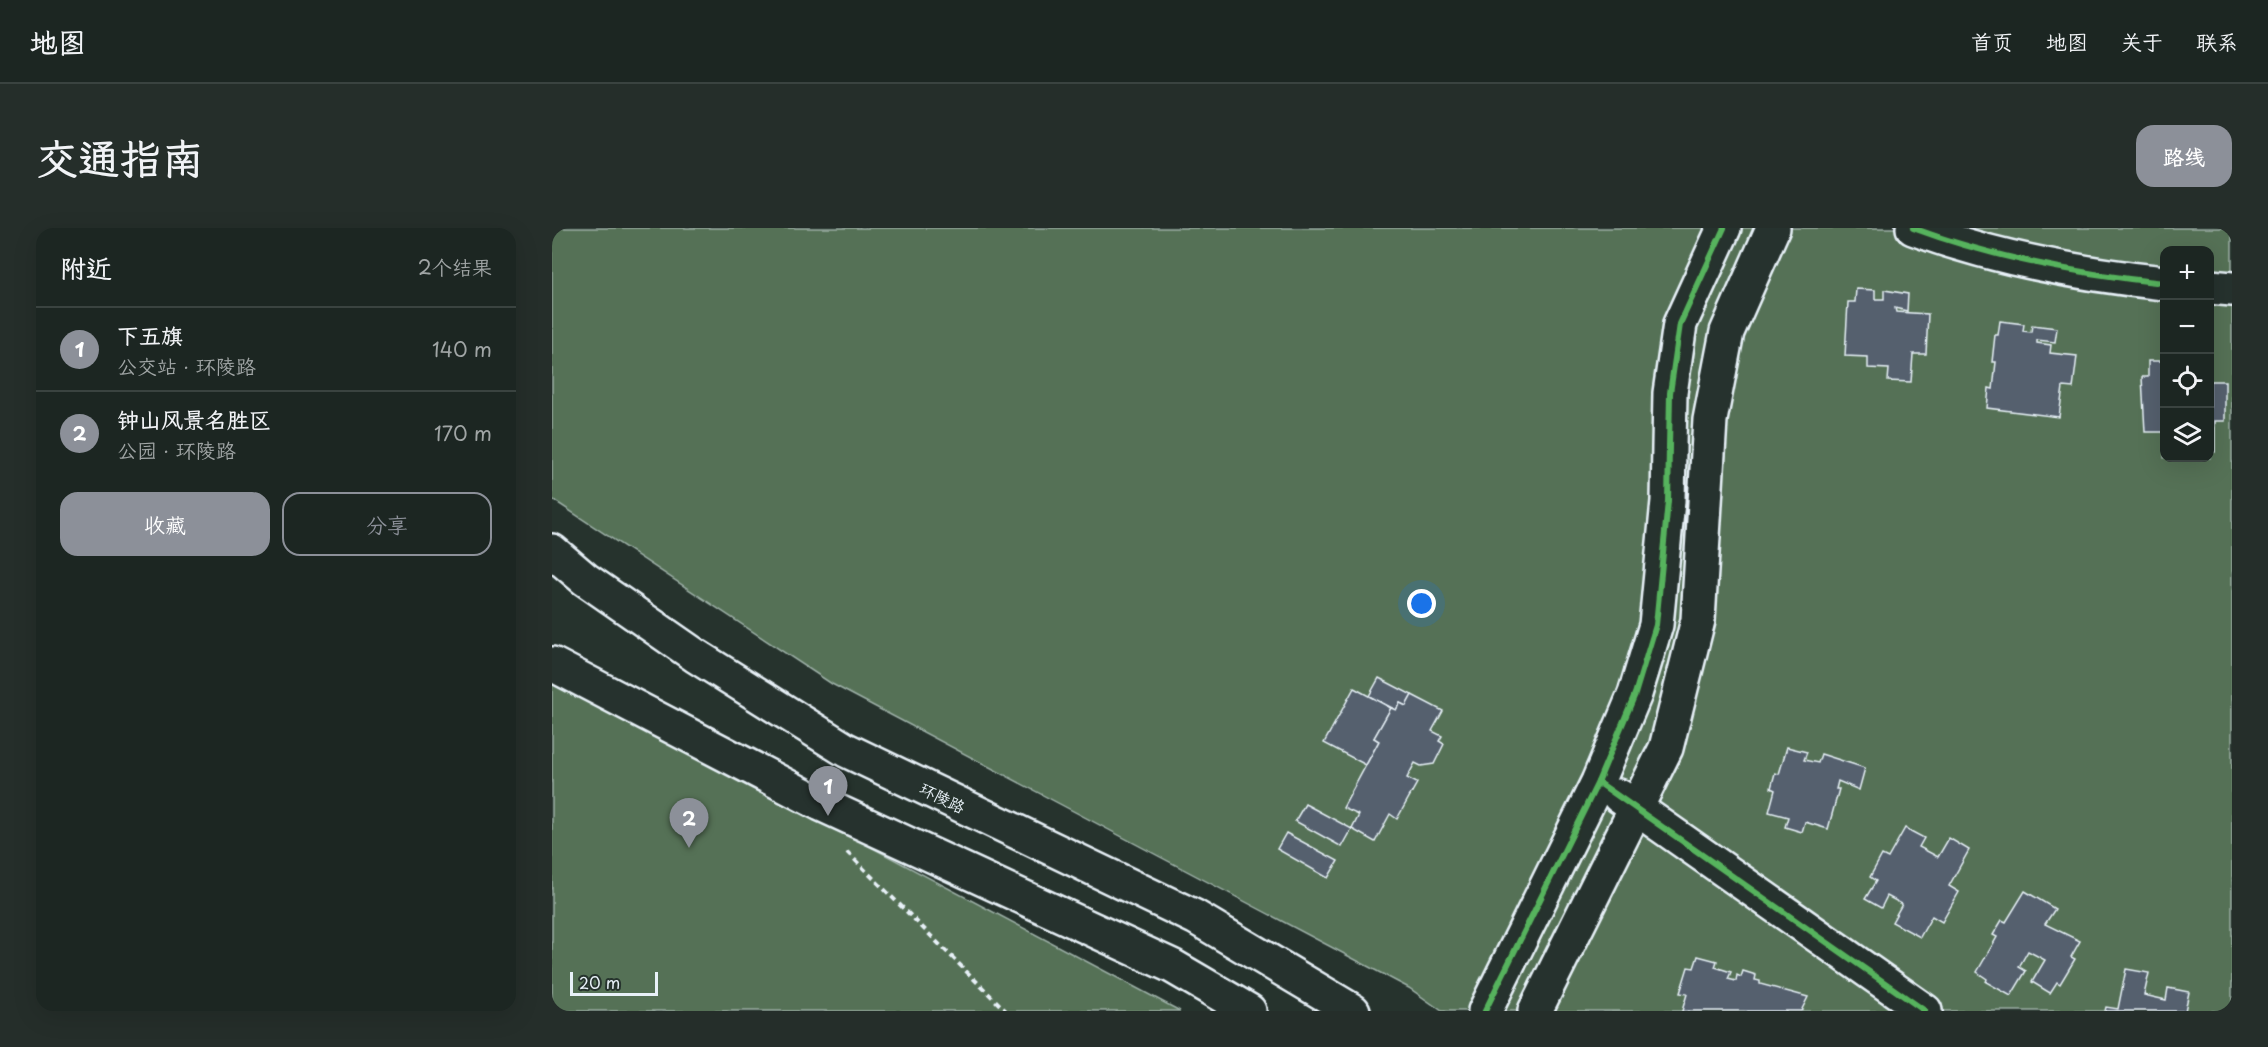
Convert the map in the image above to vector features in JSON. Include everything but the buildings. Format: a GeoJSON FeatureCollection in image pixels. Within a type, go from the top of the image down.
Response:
{"type":"FeatureCollection","features":[{"type":"Feature","properties":{"kind":"street"},"geometry":{"type":"LineString","coordinates":[[1485,1011],[1598,782],[1635,694],[1656,625],[1668,501],[1670,393],[1680,324],[1724,228]]}},
{"type":"Feature","properties":{"kind":"street"},"geometry":{"type":"LineString","coordinates":[[1535,1011],[1666,748],[1698,620],[1710,420],[1727,332],[1773,228]]}},
{"type":"Feature","properties":{"kind":"street"},"geometry":{"type":"LineString","coordinates":[[1913,228],[1959,245],[2101,276],[2160,283]]}},
{"type":"Feature","properties":{"kind":"street"},"geometry":{"type":"LineString","coordinates":[[2214,287],[2232,289]]}},
{"type":"Feature","properties":{"kind":"street","name":"环陵路"},"geometry":{"type":"LineString","coordinates":[[552,551],[585,579],[687,649],[846,750],[1195,917],[1353,1011]]}},
{"type":"Feature","properties":{"kind":"street"},"geometry":{"type":"LineString","coordinates":[[552,664],[821,804],[1172,966],[1250,1011]]}},
{"type":"Feature","properties":{"kind":"street"},"geometry":{"type":"LineString","coordinates":[[1598,782],[1925,1011]]}},
{"type":"Feature","properties":{"kind":"green space"},"geometry":{"type":"Polygon","coordinates":[[[552,228],[2232,228],[2232,1011],[1442,1011],[1409,988],[832,684],[552,499],[552,228]]]}},
{"type":"Feature","properties":{"kind":"green space"},"geometry":{"type":"Polygon","coordinates":[[[552,677],[588,697],[1180,1011],[552,1011],[552,677]]]}},
{"type":"Feature","properties":{"kind":"cycle path"},"geometry":{"type":"LineString","coordinates":[[1485,1011],[1598,782],[1635,694],[1656,625],[1668,501],[1670,393],[1680,324],[1724,228]]}},
{"type":"Feature","properties":{"kind":"cycle path"},"geometry":{"type":"LineString","coordinates":[[1913,228],[2005,256],[2069,270],[2160,282]]}},
{"type":"Feature","properties":{"kind":"cycle path"},"geometry":{"type":"LineString","coordinates":[[1598,782],[1925,1011]]}},
{"type":"Feature","properties":{"kind":"place","name":"下五旗"},"geometry":{"type":"Point","coordinates":[828,816]}},
{"type":"Feature","properties":{"kind":"place","name":"钟山风景名胜区"},"geometry":{"type":"Point","coordinates":[689,848]}}]}
